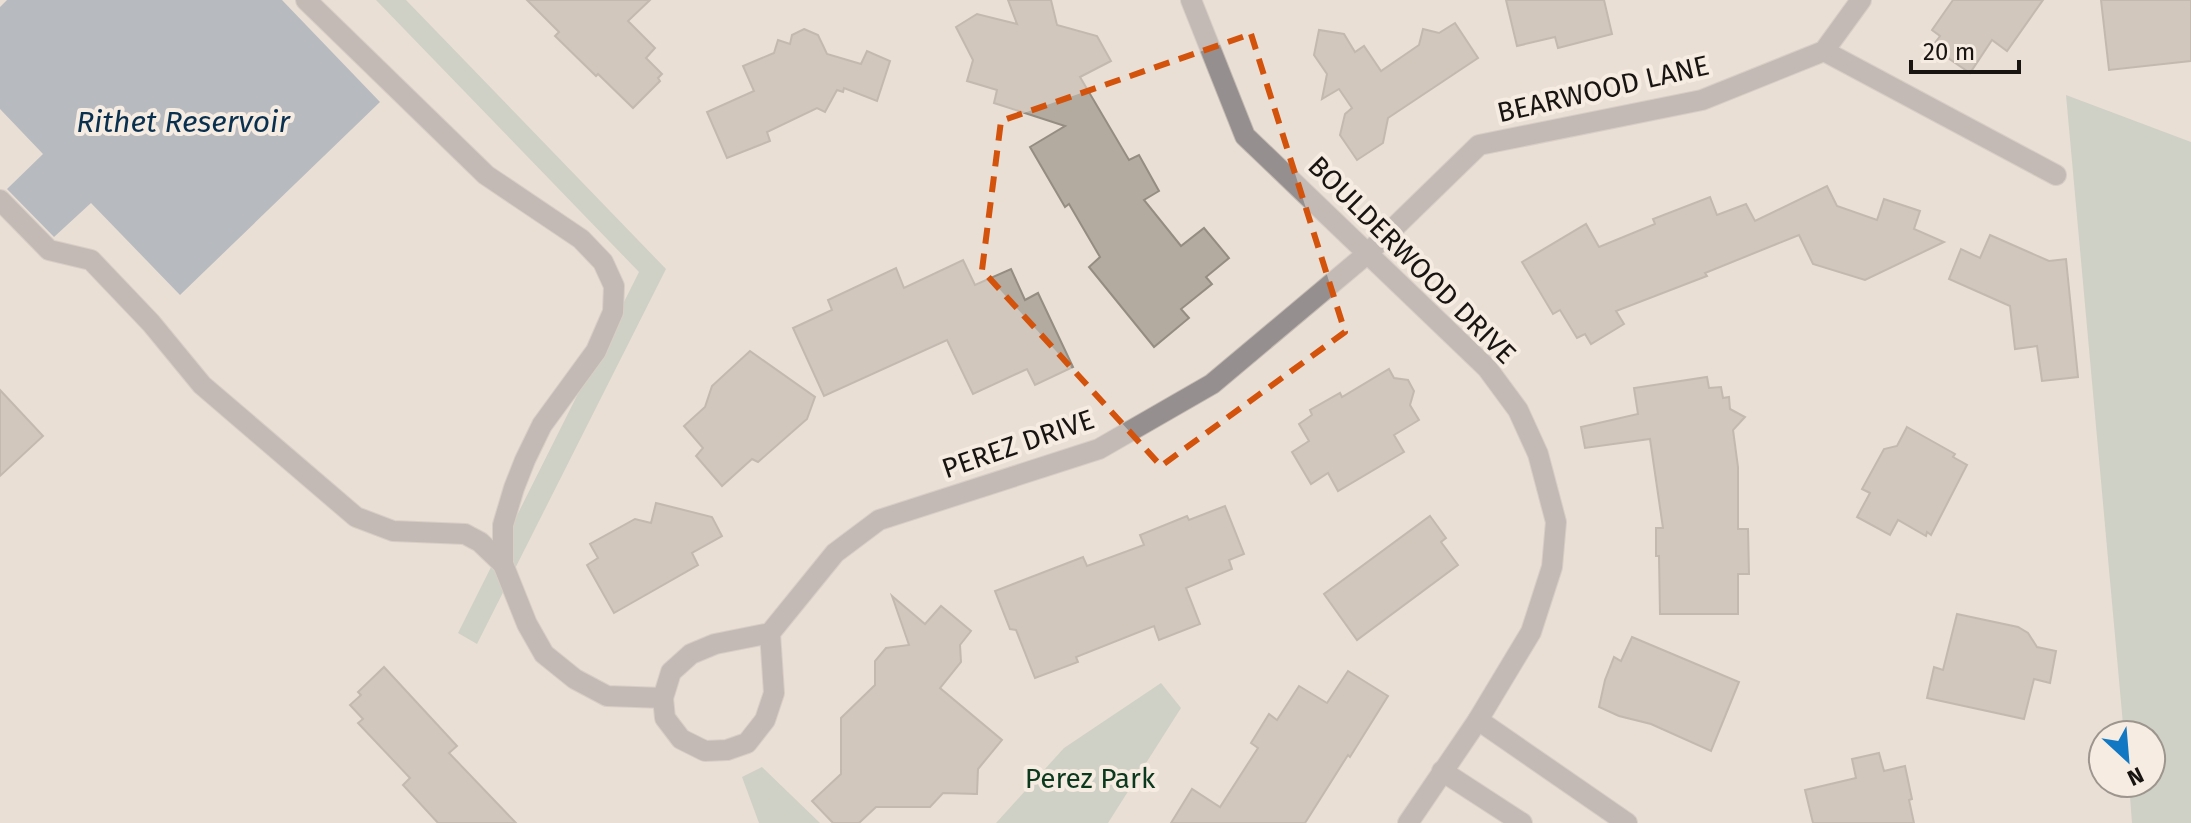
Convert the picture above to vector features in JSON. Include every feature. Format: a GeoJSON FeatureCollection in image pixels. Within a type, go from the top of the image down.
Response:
{"type":"FeatureCollection","features":[{"type":"Feature","properties":{"kind":"street"},"geometry":{"type":"LineString","coordinates":[[306,0],[486,175],[581,239],[603,262],[614,286],[613,312],[596,351],[542,425],[525,460],[503,525],[503,564],[527,624],[544,654],[575,679],[607,696],[663,698]]}},
{"type":"Feature","properties":{"kind":"street","name":"BOULDERWOOD DRIVE"},"geometry":{"type":"LineString","coordinates":[[1191,0],[1245,136],[1487,368],[1518,410],[1538,454],[1556,522],[1552,567],[1531,632],[1478,720],[1408,823]]}},
{"type":"Feature","properties":{"kind":"street"},"geometry":{"type":"LineString","coordinates":[[1861,0],[1824,51],[2056,175]]}},
{"type":"Feature","properties":{"kind":"street","name":"BEARWOOD LANE"},"geometry":{"type":"LineString","coordinates":[[1368,253],[1479,145],[1702,100],[1824,51]]}},
{"type":"Feature","properties":{"kind":"street"},"geometry":{"type":"LineString","coordinates":[[0,200],[49,250],[91,260],[202,385],[356,517],[393,531],[465,534],[480,542],[503,564]]}},
{"type":"Feature","properties":{"kind":"street","name":"PEREZ DRIVE"},"geometry":{"type":"LineString","coordinates":[[770,633],[835,553],[879,520],[1099,449],[1212,384],[1368,253]]}},
{"type":"Feature","properties":{"kind":"street"},"geometry":{"type":"LineString","coordinates":[[770,633],[774,693],[765,720],[747,743],[727,750],[705,751],[681,739],[665,718],[663,698],[671,672],[691,654],[715,644],[770,633]]}},
{"type":"Feature","properties":{"kind":"street"},"geometry":{"type":"LineString","coordinates":[[1478,720],[1627,823]]}},
{"type":"Feature","properties":{"kind":"street"},"geometry":{"type":"LineString","coordinates":[[1442,771],[1522,823]]}},
{"type":"Feature","properties":{"kind":"highlighted area"},"geometry":{"type":"Polygon","coordinates":[[[1251,34],[1345,332],[1161,466],[982,270],[1001,121],[1251,34]]]}},
{"type":"Feature","properties":{"kind":"green space"},"geometry":{"type":"Polygon","coordinates":[[[376,0],[406,0],[666,269],[477,644],[458,633],[639,272],[376,0]]]}},
{"type":"Feature","properties":{"kind":"green space"},"geometry":{"type":"Polygon","coordinates":[[[2066,95],[2191,142],[2191,823],[2132,823],[2130,799],[2167,799],[2167,719],[2123,719],[2066,95]]]}},
{"type":"Feature","properties":{"kind":"green space","name":"Perez Park"},"geometry":{"type":"Polygon","coordinates":[[[1161,683],[1181,708],[1108,823],[996,823],[1064,748],[1161,683]]]}},
{"type":"Feature","properties":{"kind":"green space"},"geometry":{"type":"Polygon","coordinates":[[[762,767],[820,823],[759,823],[742,777],[762,767]]]}},
{"type":"Feature","properties":{"kind":"water","name":"Rithet Reservoir"},"geometry":{"type":"Polygon","coordinates":[[[7,0],[282,0],[380,102],[180,295],[91,203],[54,237],[7,189],[43,154],[0,109],[0,7],[7,0]]]}},
{"type":"Feature","properties":{"kind":"building"},"geometry":{"type":"Polygon","coordinates":[[[527,0],[650,0],[628,21],[655,48],[646,58],[662,74],[658,78],[660,81],[633,108],[555,36],[559,32],[527,0]]]}},
{"type":"Feature","properties":{"kind":"building"},"geometry":{"type":"Polygon","coordinates":[[[1008,0],[1051,0],[1057,25],[1097,36],[1111,61],[1080,77],[1129,160],[1139,155],[1159,191],[1144,200],[1181,246],[1204,228],[1229,258],[1206,277],[1212,284],[1181,309],[1189,318],[1154,347],[1089,267],[1100,257],[1069,204],[1065,207],[1030,147],[1065,126],[994,103],[997,90],[967,81],[973,60],[956,27],[977,14],[1017,24],[1008,0]]]}},
{"type":"Feature","properties":{"kind":"building"},"geometry":{"type":"Polygon","coordinates":[[[1506,0],[1604,0],[1612,34],[1558,48],[1555,37],[1517,46],[1506,0]]]}},
{"type":"Feature","properties":{"kind":"building"},"geometry":{"type":"Polygon","coordinates":[[[1953,0],[2043,0],[2007,51],[1992,40],[1970,73],[1932,47],[1940,36],[1932,30],[1953,0]]]}},
{"type":"Feature","properties":{"kind":"building"},"geometry":{"type":"Polygon","coordinates":[[[2101,0],[2191,0],[2191,61],[2109,70],[2101,0]]]}},
{"type":"Feature","properties":{"kind":"building"},"geometry":{"type":"Polygon","coordinates":[[[1455,23],[1478,58],[1388,118],[1383,143],[1357,160],[1340,135],[1345,114],[1352,108],[1339,89],[1322,99],[1327,74],[1314,55],[1319,30],[1344,34],[1355,52],[1364,46],[1381,71],[1419,45],[1423,29],[1439,33],[1455,23]]]}},
{"type":"Feature","properties":{"kind":"building"},"geometry":{"type":"Polygon","coordinates":[[[804,29],[818,35],[827,54],[861,64],[867,51],[890,61],[877,101],[844,88],[843,92],[837,90],[825,112],[817,108],[767,132],[770,141],[727,158],[707,112],[754,91],[743,66],[774,53],[778,40],[790,44],[792,35],[804,29]]]}},
{"type":"Feature","properties":{"kind":"building"},"geometry":{"type":"Polygon","coordinates":[[[1827,186],[1837,206],[1877,220],[1884,199],[1920,211],[1914,229],[1944,242],[1865,280],[1813,264],[1799,235],[1705,273],[1707,276],[1616,311],[1624,324],[1591,344],[1585,334],[1577,338],[1560,310],[1553,314],[1522,262],[1586,224],[1599,247],[1655,224],[1653,219],[1710,197],[1717,215],[1746,204],[1755,221],[1827,186]]]}},
{"type":"Feature","properties":{"kind":"building"},"geometry":{"type":"Polygon","coordinates":[[[1990,235],[2049,261],[2066,259],[2078,377],[2042,381],[2037,346],[2015,349],[2010,306],[1949,279],[1961,249],[1980,258],[1990,235]]]}},
{"type":"Feature","properties":{"kind":"building"},"geometry":{"type":"Polygon","coordinates":[[[963,260],[975,285],[1011,269],[1025,300],[1038,293],[1073,367],[1035,385],[1027,369],[973,394],[947,340],[824,396],[793,328],[832,310],[828,300],[896,268],[904,288],[963,260]]]}},
{"type":"Feature","properties":{"kind":"building"},"geometry":{"type":"Polygon","coordinates":[[[750,351],[815,397],[807,419],[758,462],[752,459],[722,486],[696,456],[703,448],[684,426],[705,407],[712,386],[750,351]]]}},
{"type":"Feature","properties":{"kind":"building"},"geometry":{"type":"Polygon","coordinates":[[[1389,369],[1394,378],[1408,380],[1414,391],[1410,405],[1419,420],[1394,435],[1404,452],[1338,491],[1328,473],[1311,484],[1292,452],[1309,441],[1299,424],[1312,415],[1310,410],[1340,393],[1342,397],[1389,369]]]}},
{"type":"Feature","properties":{"kind":"building"},"geometry":{"type":"Polygon","coordinates":[[[1707,377],[1709,388],[1721,387],[1723,398],[1729,397],[1730,409],[1745,417],[1733,430],[1738,467],[1738,529],[1748,529],[1749,574],[1738,574],[1738,614],[1660,614],[1656,528],[1663,528],[1650,439],[1585,448],[1581,427],[1638,414],[1634,388],[1707,377]]]}},
{"type":"Feature","properties":{"kind":"building"},"geometry":{"type":"Polygon","coordinates":[[[0,390],[43,436],[0,476],[0,390]]]}},
{"type":"Feature","properties":{"kind":"building"},"geometry":{"type":"Polygon","coordinates":[[[1907,427],[1955,454],[1953,457],[1967,465],[1931,535],[1927,532],[1926,536],[1898,520],[1890,535],[1857,517],[1870,493],[1862,489],[1884,449],[1897,446],[1907,427]]]}},
{"type":"Feature","properties":{"kind":"building"},"geometry":{"type":"Polygon","coordinates":[[[656,503],[712,517],[722,536],[692,553],[698,565],[614,613],[587,565],[598,558],[590,544],[635,519],[651,523],[656,503]]]}},
{"type":"Feature","properties":{"kind":"building"},"geometry":{"type":"Polygon","coordinates":[[[1225,506],[1244,554],[1229,560],[1232,569],[1186,588],[1200,624],[1159,640],[1154,626],[1076,657],[1078,662],[1035,678],[1016,630],[1010,629],[995,591],[1083,557],[1087,566],[1144,545],[1140,535],[1187,516],[1189,520],[1225,506]]]}},
{"type":"Feature","properties":{"kind":"building"},"geometry":{"type":"Polygon","coordinates":[[[1430,516],[1446,538],[1441,542],[1458,565],[1357,640],[1324,594],[1430,516]]]}},
{"type":"Feature","properties":{"kind":"building"},"geometry":{"type":"Polygon","coordinates":[[[892,596],[925,624],[941,606],[971,631],[960,645],[961,662],[940,688],[1002,740],[978,769],[977,794],[943,793],[930,807],[876,807],[859,823],[833,823],[812,801],[841,774],[841,718],[875,685],[875,661],[886,648],[909,645],[892,596]]]}},
{"type":"Feature","properties":{"kind":"building"},"geometry":{"type":"Polygon","coordinates":[[[1957,614],[2018,627],[2028,633],[2037,647],[2056,651],[2050,683],[2034,679],[2024,719],[1927,698],[1934,667],[1943,670],[1957,614]]]}},
{"type":"Feature","properties":{"kind":"building"},"geometry":{"type":"Polygon","coordinates":[[[1632,637],[1739,682],[1711,751],[1651,724],[1599,707],[1614,657],[1621,661],[1632,637]]]}},
{"type":"Feature","properties":{"kind":"building"},"geometry":{"type":"Polygon","coordinates":[[[384,667],[457,746],[449,753],[516,823],[438,823],[403,785],[410,778],[358,723],[363,719],[350,705],[361,695],[358,692],[384,667]]]}},
{"type":"Feature","properties":{"kind":"building"},"geometry":{"type":"Polygon","coordinates":[[[1348,671],[1388,696],[1305,823],[1171,823],[1192,789],[1220,807],[1258,748],[1251,743],[1269,714],[1277,720],[1299,686],[1327,703],[1348,671]]]}},
{"type":"Feature","properties":{"kind":"building"},"geometry":{"type":"Polygon","coordinates":[[[1879,753],[1884,771],[1905,766],[1914,823],[1813,823],[1805,790],[1856,778],[1852,759],[1879,753]]]}}]}
